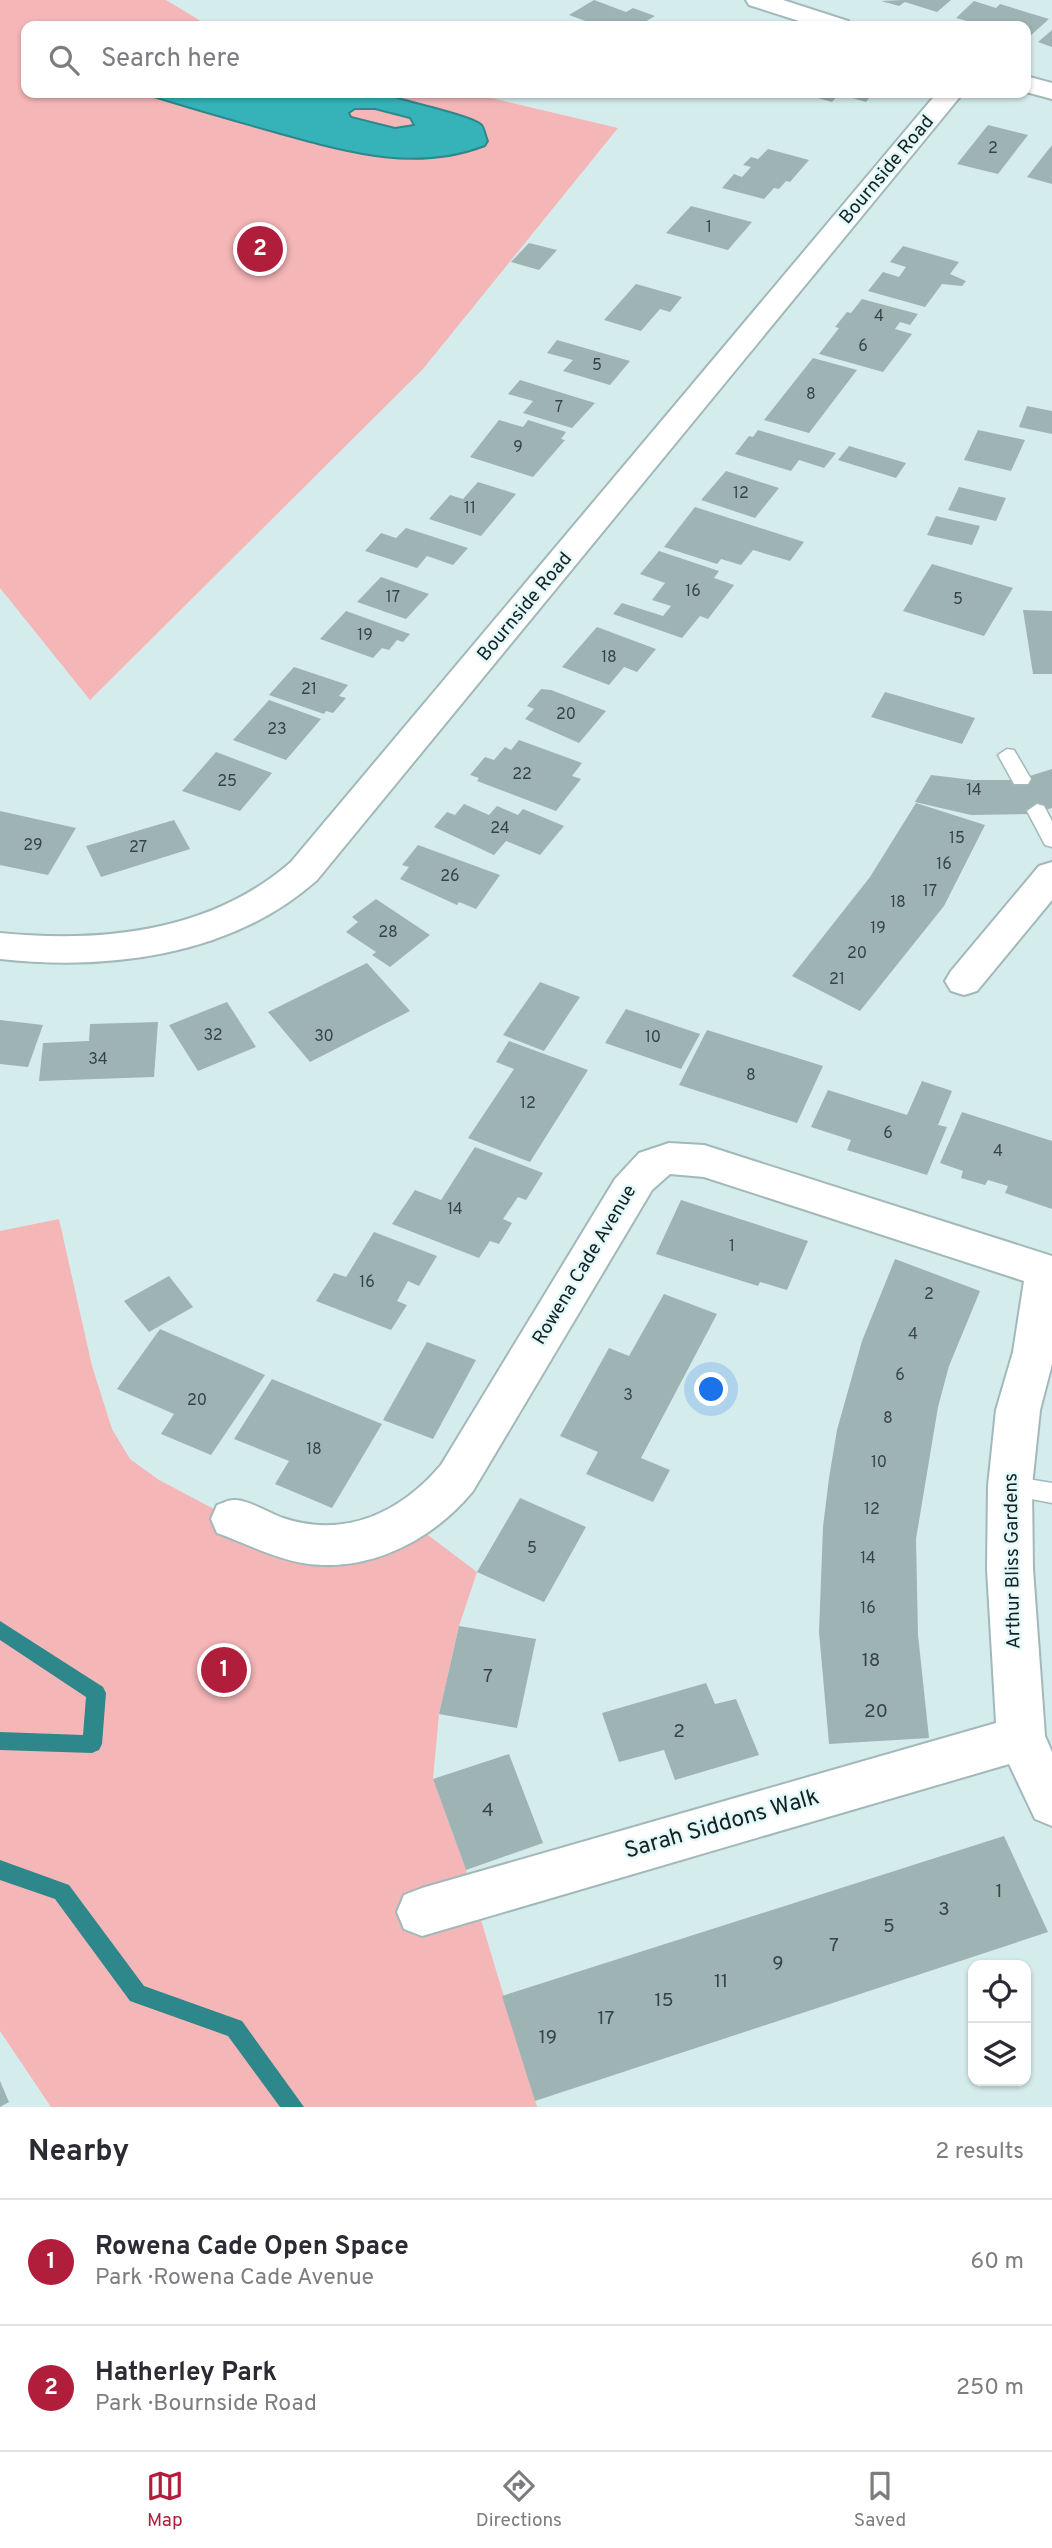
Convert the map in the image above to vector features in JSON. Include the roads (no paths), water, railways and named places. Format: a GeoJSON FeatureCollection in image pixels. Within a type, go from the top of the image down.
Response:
{"type":"FeatureCollection","features":[{"type":"Feature","properties":{"kind":"street"},"geometry":{"type":"LineString","coordinates":[[758,0],[823,21]]}},
{"type":"Feature","properties":{"kind":"street"},"geometry":{"type":"LineString","coordinates":[[1031,85],[1052,91]]}},
{"type":"Feature","properties":{"kind":"street","name":"Bournside Road"},"geometry":{"type":"LineString","coordinates":[[0,946],[56,950],[136,944],[223,920],[262,901],[296,879],[377,786],[946,98]]}},
{"type":"Feature","properties":{"kind":"street"},"geometry":{"type":"LineString","coordinates":[[964,981],[1052,875]]}},
{"type":"Feature","properties":{"kind":"street","name":"Rowena Cade Avenue"},"geometry":{"type":"LineString","coordinates":[[233,1519],[303,1544],[342,1544],[386,1536],[412,1523],[441,1499],[457,1478],[629,1190],[643,1171],[659,1159],[678,1156],[704,1161],[1049,1273]]}},
{"type":"Feature","properties":{"kind":"street","name":"Arthur Bliss Gardens"},"geometry":{"type":"LineString","coordinates":[[1049,1273],[1034,1352],[1018,1410],[1031,1490],[1010,1569],[1021,1738],[1052,1803]]}},
{"type":"Feature","properties":{"kind":"street","name":"Sarah Siddons Walk"},"geometry":{"type":"LineString","coordinates":[[422,1912],[1021,1738]]}},
{"type":"Feature","properties":{"kind":"lane"},"geometry":{"type":"LineString","coordinates":[[1007,755],[1021,779]]}},
{"type":"Feature","properties":{"kind":"lane"},"geometry":{"type":"LineString","coordinates":[[1037,811],[1052,840]]}},
{"type":"Feature","properties":{"kind":"water"},"geometry":{"type":"Polygon","coordinates":[[[157,98],[398,98],[476,121],[482,125],[488,141],[485,146],[433,158],[381,157],[303,140],[157,98]],[[355,109],[349,113],[351,117],[395,128],[414,125],[410,118],[375,109],[355,109]]]}},
{"type":"Feature","properties":{"kind":"waterway"},"geometry":{"type":"LineString","coordinates":[[0,1630],[96,1693],[92,1744],[0,1741]]}},
{"type":"Feature","properties":{"kind":"waterway"},"geometry":{"type":"LineString","coordinates":[[0,1870],[62,1892],[137,1994],[235,2028],[293,2107]]}},
{"type":"Feature","properties":{"kind":"place","name":"Hatherley Park"},"geometry":{"type":"Point","coordinates":[260,249]}},
{"type":"Feature","properties":{"kind":"place","name":"Rowena Cade Open Space"},"geometry":{"type":"Point","coordinates":[224,1670]}}]}
